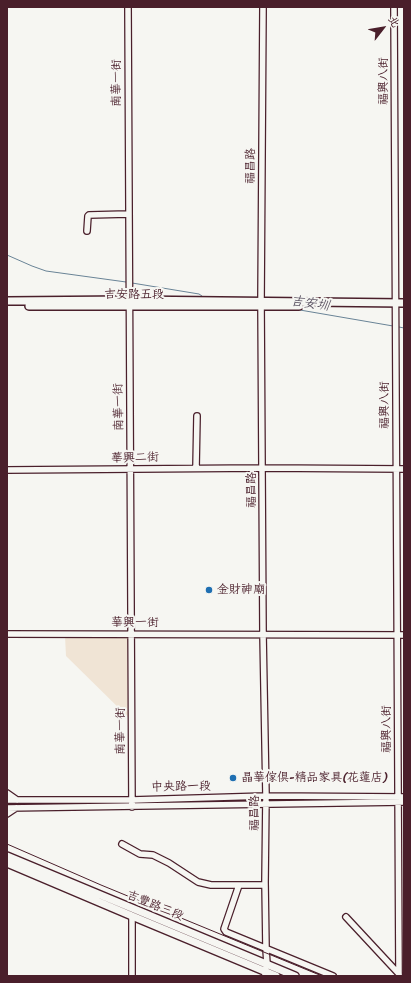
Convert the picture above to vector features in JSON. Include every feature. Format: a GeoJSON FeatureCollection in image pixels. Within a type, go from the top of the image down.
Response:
{"type":"FeatureCollection","features":[{"type":"Feature","properties":{"kind":"main road","name":"吉安路五段"},"geometry":{"type":"LineString","coordinates":[[7,301],[396,305]]}},
{"type":"Feature","properties":{"kind":"main road"},"geometry":{"type":"LineString","coordinates":[[396,305],[404,302]]}},
{"type":"Feature","properties":{"kind":"main road","name":"吉安路五段"},"geometry":{"type":"LineString","coordinates":[[7,306],[129,303]]}},
{"type":"Feature","properties":{"kind":"main road"},"geometry":{"type":"LineString","coordinates":[[396,305],[404,306]]}},
{"type":"Feature","properties":{"kind":"main road","name":"吉豐路三段"},"geometry":{"type":"LineString","coordinates":[[7,856],[295,976]]}},
{"type":"Feature","properties":{"kind":"main road","name":"吉豐路三段"},"geometry":{"type":"LineString","coordinates":[[7,862],[265,974],[276,976]]}},
{"type":"Feature","properties":{"kind":"street","name":"南華一街"},"geometry":{"type":"LineString","coordinates":[[128,7],[132,807]]}},
{"type":"Feature","properties":{"kind":"street","name":"福昌路"},"geometry":{"type":"LineString","coordinates":[[263,7],[263,634],[266,796],[265,885],[266,949],[268,964]]}},
{"type":"Feature","properties":{"kind":"street","name":"福興八街"},"geometry":{"type":"LineString","coordinates":[[394,7],[397,635],[401,800],[399,975]]}},
{"type":"Feature","properties":{"kind":"street"},"geometry":{"type":"LineString","coordinates":[[87,231],[89,215],[128,214]]}},
{"type":"Feature","properties":{"kind":"street"},"geometry":{"type":"LineString","coordinates":[[196,468],[197,416]]}},
{"type":"Feature","properties":{"kind":"street","name":"華興二街"},"geometry":{"type":"LineString","coordinates":[[7,470],[196,468],[404,469]]}},
{"type":"Feature","properties":{"kind":"street","name":"華興一街"},"geometry":{"type":"LineString","coordinates":[[7,634],[404,635]]}},
{"type":"Feature","properties":{"kind":"street"},"geometry":{"type":"LineString","coordinates":[[7,792],[17,800]]}},
{"type":"Feature","properties":{"kind":"street","name":"中央路一段"},"geometry":{"type":"LineString","coordinates":[[7,800],[132,800],[266,796],[401,800]]}},
{"type":"Feature","properties":{"kind":"street","name":"中央路一段"},"geometry":{"type":"LineString","coordinates":[[7,808],[132,807],[401,800]]}},
{"type":"Feature","properties":{"kind":"street"},"geometry":{"type":"LineString","coordinates":[[7,814],[16,808]]}},
{"type":"Feature","properties":{"kind":"street"},"geometry":{"type":"LineString","coordinates":[[122,844],[140,854],[153,855],[169,863],[198,882],[211,885],[265,885]]}},
{"type":"Feature","properties":{"kind":"street"},"geometry":{"type":"LineString","coordinates":[[239,885],[224,929],[229,934],[333,976]]}},
{"type":"Feature","properties":{"kind":"street"},"geometry":{"type":"LineString","coordinates":[[132,916],[132,976]]}},
{"type":"Feature","properties":{"kind":"street"},"geometry":{"type":"LineString","coordinates":[[346,917],[399,975]]}},
{"type":"Feature","properties":{"kind":"street"},"geometry":{"type":"LineString","coordinates":[[265,974],[268,964]]}},
{"type":"Feature","properties":{"kind":"shaded area"},"geometry":{"type":"Polygon","coordinates":[[[65,636],[130,636],[130,719],[66,656],[65,636]]]}},
{"type":"Feature","properties":{"kind":"waterway","name":"吉安圳"},"geometry":{"type":"LineString","coordinates":[[7,255],[46,271],[126,282]]}},
{"type":"Feature","properties":{"kind":"waterway","name":"吉安圳"},"geometry":{"type":"LineString","coordinates":[[132,283],[199,294],[202,296]]}},
{"type":"Feature","properties":{"kind":"waterway","name":"吉安圳"},"geometry":{"type":"LineString","coordinates":[[294,309],[393,326]]}},
{"type":"Feature","properties":{"kind":"waterway","name":"吉安圳"},"geometry":{"type":"LineString","coordinates":[[399,327],[404,328]]}},
{"type":"Feature","properties":{"kind":"railway"},"geometry":{"type":"LineString","coordinates":[[7,844],[101,885],[322,976]]}},
{"type":"Feature","properties":{"kind":"place","name":"金財神廟"},"geometry":{"type":"Point","coordinates":[209,590]}},
{"type":"Feature","properties":{"kind":"place","name":"晶華傢俱-精品家具(花蓮店)"},"geometry":{"type":"Point","coordinates":[233,778]}}]}
